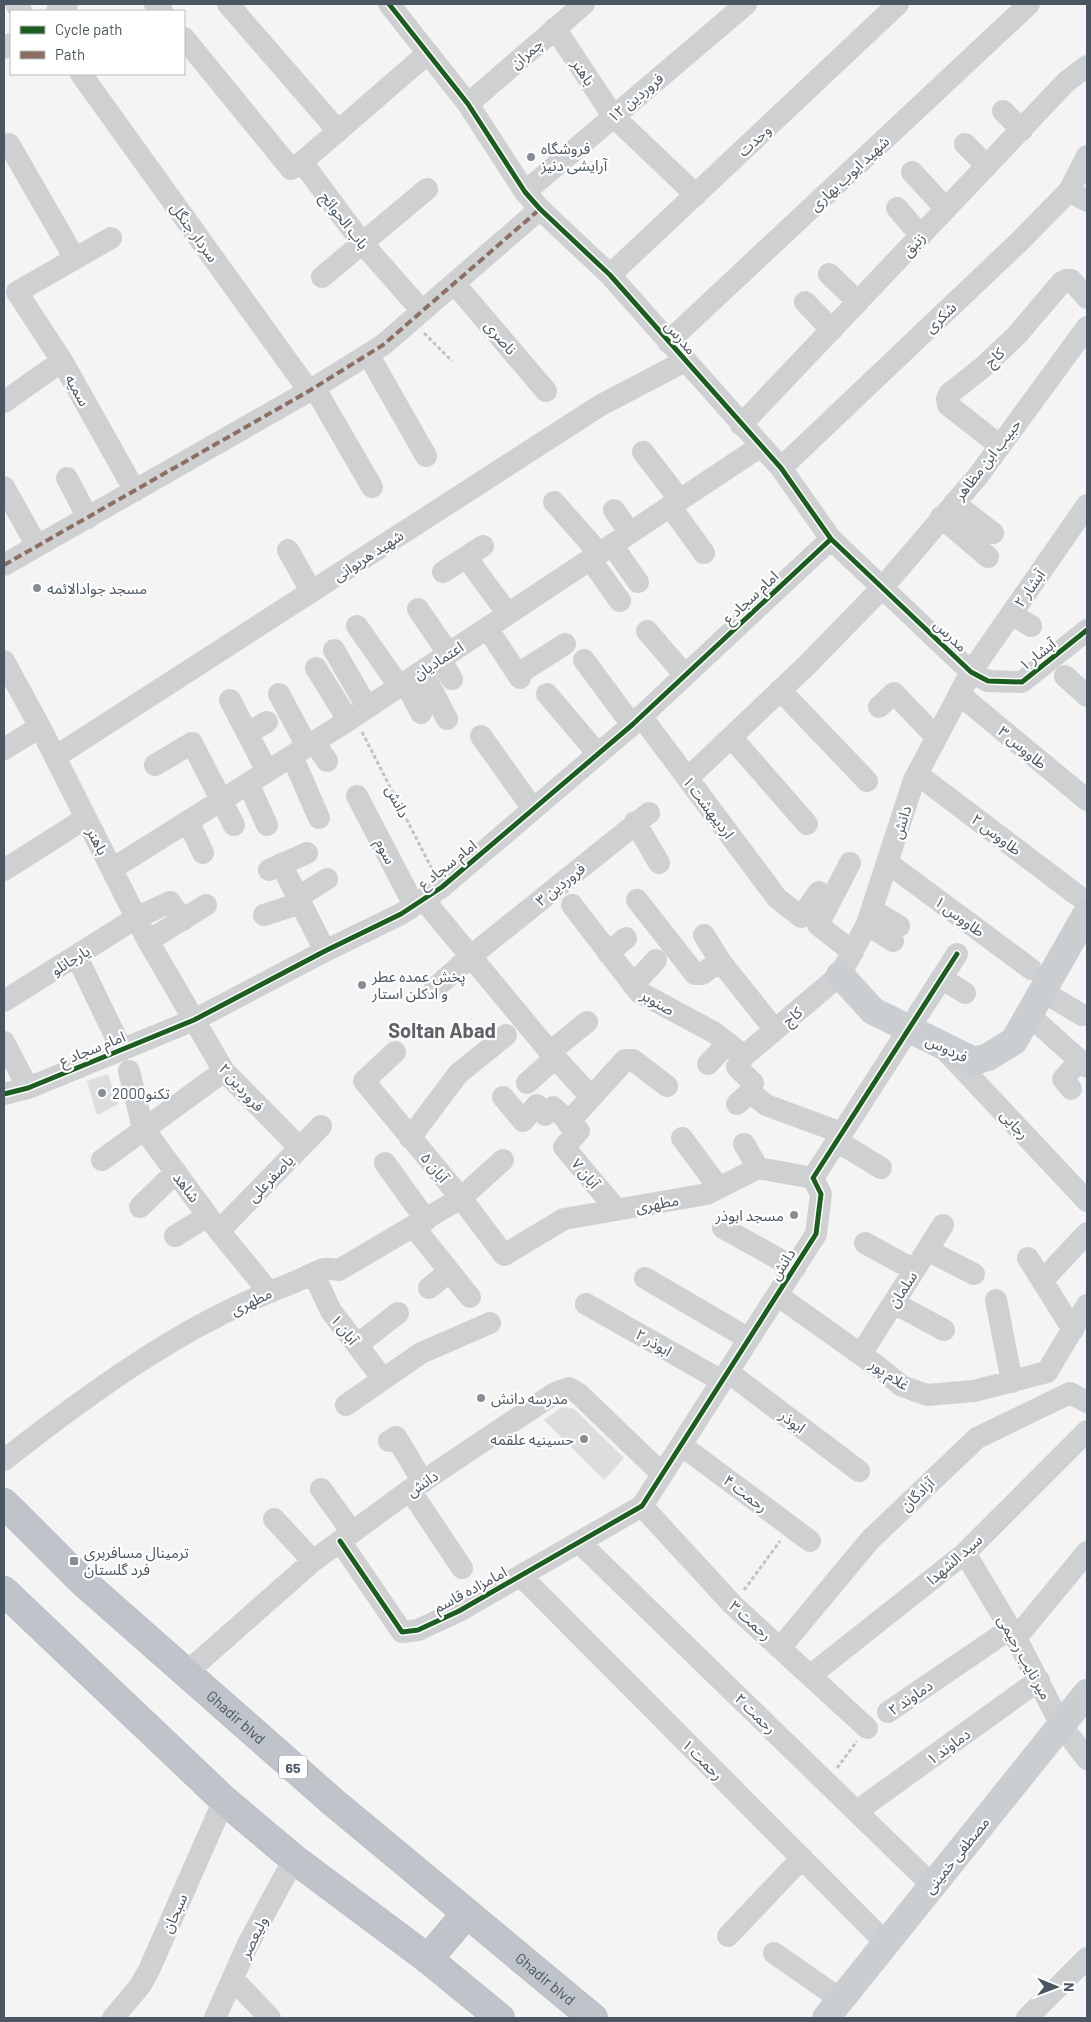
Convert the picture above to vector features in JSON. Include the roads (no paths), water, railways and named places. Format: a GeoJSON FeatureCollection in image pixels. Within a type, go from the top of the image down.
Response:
{"type":"FeatureCollection","features":[{"type":"Feature","properties":{"kind":"highway","name":"Ghadir blvd"},"geometry":{"type":"LineString","coordinates":[[4,1503],[82,1581],[186,1674],[340,1808],[593,2018]]}},
{"type":"Feature","properties":{"kind":"highway"},"geometry":{"type":"LineString","coordinates":[[4,1591],[224,1800],[294,1858],[428,1959],[500,2018]]}},
{"type":"Feature","properties":{"kind":"highway"},"geometry":{"type":"LineString","coordinates":[[428,1959],[466,1914]]}},
{"type":"Feature","properties":{"kind":"main road","name":"فردوس"},"geometry":{"type":"LineString","coordinates":[[847,964],[872,1011],[942,1047],[974,1061],[988,1056],[1014,1041],[1029,1015],[1037,980],[1083,917]]}},
{"type":"Feature","properties":{"kind":"main road","name":"مصطفی خمینی"},"geometry":{"type":"LineString","coordinates":[[833,2009],[1087,1693]]}},
{"type":"Feature","properties":{"kind":"street"},"geometry":{"type":"LineString","coordinates":[[228,4],[338,131]]}},
{"type":"Feature","properties":{"kind":"street","name":"مدرس"},"geometry":{"type":"LineString","coordinates":[[389,4],[468,104],[525,192],[540,209],[610,275],[781,468],[832,539],[971,672]]}},
{"type":"Feature","properties":{"kind":"street","name":"چمران"},"geometry":{"type":"LineString","coordinates":[[468,104],[584,4]]}},
{"type":"Feature","properties":{"kind":"street","name":"۱۲ فروردین"},"geometry":{"type":"LineString","coordinates":[[525,192],[746,4]]}},
{"type":"Feature","properties":{"kind":"street","name":"وحدت"},"geometry":{"type":"LineString","coordinates":[[610,275],[898,4]]}},
{"type":"Feature","properties":{"kind":"street","name":"شهید ایوب بهاری"},"geometry":{"type":"LineString","coordinates":[[668,342],[1029,4]]}},
{"type":"Feature","properties":{"kind":"street","name":"باهنر"},"geometry":{"type":"LineString","coordinates":[[555,28],[613,116],[696,195]]}},
{"type":"Feature","properties":{"kind":"street"},"geometry":{"type":"LineString","coordinates":[[185,39],[292,169],[428,53]]}},
{"type":"Feature","properties":{"kind":"street","name":"زنبق"},"geometry":{"type":"LineString","coordinates":[[742,425],[1066,82],[1087,66]]}},
{"type":"Feature","properties":{"kind":"street","name":"سردار جنگل"},"geometry":{"type":"LineString","coordinates":[[82,75],[311,389],[372,487]]}},
{"type":"Feature","properties":{"kind":"street"},"geometry":{"type":"LineString","coordinates":[[1003,111],[1022,130]]}},
{"type":"Feature","properties":{"kind":"street"},"geometry":{"type":"LineString","coordinates":[[9,144],[74,257],[110,238]]}},
{"type":"Feature","properties":{"kind":"street"},"geometry":{"type":"LineString","coordinates":[[965,144],[988,166]]}},
{"type":"Feature","properties":{"kind":"street","name":"شکری"},"geometry":{"type":"LineString","coordinates":[[781,468],[1020,241],[1078,196],[1087,156]]}},
{"type":"Feature","properties":{"kind":"street","name":"باب الحوائج"},"geometry":{"type":"LineString","coordinates":[[302,162],[417,316]]}},
{"type":"Feature","properties":{"kind":"street"},"geometry":{"type":"LineString","coordinates":[[912,172],[946,209]]}},
{"type":"Feature","properties":{"kind":"street"},"geometry":{"type":"LineString","coordinates":[[322,277],[427,190]]}},
{"type":"Feature","properties":{"kind":"street"},"geometry":{"type":"LineString","coordinates":[[897,208],[921,236]]}},
{"type":"Feature","properties":{"kind":"street"},"geometry":{"type":"LineString","coordinates":[[4,565],[311,389],[383,345],[540,209]]}},
{"type":"Feature","properties":{"kind":"street","name":"سمیه"},"geometry":{"type":"LineString","coordinates":[[74,257],[17,292],[62,361],[135,491]]}},
{"type":"Feature","properties":{"kind":"street"},"geometry":{"type":"LineString","coordinates":[[837,271],[863,297]]}},
{"type":"Feature","properties":{"kind":"street","name":"کاج"},"geometry":{"type":"LineString","coordinates":[[999,445],[948,405],[947,399],[949,394],[982,368],[1016,336],[1062,282],[1071,280],[1087,298]]}},
{"type":"Feature","properties":{"kind":"street","name":"ناصری"},"geometry":{"type":"LineString","coordinates":[[454,283],[546,391]]}},
{"type":"Feature","properties":{"kind":"street"},"geometry":{"type":"LineString","coordinates":[[805,302],[832,330]]}},
{"type":"Feature","properties":{"kind":"street","name":"حبیب ابن مظاهر"},"geometry":{"type":"LineString","coordinates":[[688,778],[883,588],[947,510],[978,476],[1087,328]]}},
{"type":"Feature","properties":{"kind":"street"},"geometry":{"type":"LineString","coordinates":[[368,354],[426,456]]}},
{"type":"Feature","properties":{"kind":"street","name":"شهید هریوانی"},"geometry":{"type":"LineString","coordinates":[[55,757],[600,405],[685,360]]}},
{"type":"Feature","properties":{"kind":"street"},"geometry":{"type":"LineString","coordinates":[[4,402],[62,361]]}},
{"type":"Feature","properties":{"kind":"street","name":"اعتمادیان"},"geometry":{"type":"LineString","coordinates":[[112,870],[599,557],[675,503],[761,446]]}},
{"type":"Feature","properties":{"kind":"street"},"geometry":{"type":"LineString","coordinates":[[644,452],[704,553]]}},
{"type":"Feature","properties":{"kind":"street"},"geometry":{"type":"LineString","coordinates":[[67,478],[88,518]]}},
{"type":"Feature","properties":{"kind":"street"},"geometry":{"type":"LineString","coordinates":[[4,487],[37,546]]}},
{"type":"Feature","properties":{"kind":"street"},"geometry":{"type":"LineString","coordinates":[[554,502],[599,557],[620,601]]}},
{"type":"Feature","properties":{"kind":"street","name":"آبشار ۲"},"geometry":{"type":"LineString","coordinates":[[971,672],[1086,509]]}},
{"type":"Feature","properties":{"kind":"street"},"geometry":{"type":"LineString","coordinates":[[599,557],[614,510]]}},
{"type":"Feature","properties":{"kind":"street"},"geometry":{"type":"LineString","coordinates":[[947,510],[993,533]]}},
{"type":"Feature","properties":{"kind":"street"},"geometry":{"type":"LineString","coordinates":[[947,510],[988,557]]}},
{"type":"Feature","properties":{"kind":"street","name":"امام سجاد ع"},"geometry":{"type":"LineString","coordinates":[[4,1094],[28,1088],[194,1020],[325,951],[401,914],[426,897],[598,754],[832,539]]}},
{"type":"Feature","properties":{"kind":"street"},"geometry":{"type":"LineString","coordinates":[[288,550],[310,589]]}},
{"type":"Feature","properties":{"kind":"street"},"geometry":{"type":"LineString","coordinates":[[443,572],[474,552],[508,614]]}},
{"type":"Feature","properties":{"kind":"street"},"geometry":{"type":"LineString","coordinates":[[599,557],[638,582]]}},
{"type":"Feature","properties":{"kind":"street"},"geometry":{"type":"LineString","coordinates":[[418,609],[423,670],[421,713]]}},
{"type":"Feature","properties":{"kind":"street"},"geometry":{"type":"LineString","coordinates":[[1011,614],[1031,626]]}},
{"type":"Feature","properties":{"kind":"street"},"geometry":{"type":"LineString","coordinates":[[357,626],[423,670],[452,679]]}},
{"type":"Feature","properties":{"kind":"street"},"geometry":{"type":"LineString","coordinates":[[487,628],[519,676],[565,644]]}},
{"type":"Feature","properties":{"kind":"street","name":"آبشار ۱"},"geometry":{"type":"LineString","coordinates":[[971,672],[988,681],[1022,682],[1087,630]]}},
{"type":"Feature","properties":{"kind":"street"},"geometry":{"type":"LineString","coordinates":[[647,631],[684,674]]}},
{"type":"Feature","properties":{"kind":"street"},"geometry":{"type":"LineString","coordinates":[[334,650],[356,714]]}},
{"type":"Feature","properties":{"kind":"street","name":"اردیبهشت ۱"},"geometry":{"type":"LineString","coordinates":[[584,660],[688,778],[777,898],[801,917],[819,892],[830,900]]}},
{"type":"Feature","properties":{"kind":"street","name":"باهنر"},"geometry":{"type":"LineString","coordinates":[[4,661],[11,694],[40,728],[148,941],[194,1020]]}},
{"type":"Feature","properties":{"kind":"street"},"geometry":{"type":"LineString","coordinates":[[316,668],[356,714]]}},
{"type":"Feature","properties":{"kind":"street"},"geometry":{"type":"LineString","coordinates":[[423,670],[447,719]]}},
{"type":"Feature","properties":{"kind":"street","name":"دانش"},"geometry":{"type":"LineString","coordinates":[[847,964],[870,917],[917,774],[971,672]]}},
{"type":"Feature","properties":{"kind":"street"},"geometry":{"type":"LineString","coordinates":[[1065,676],[1087,696]]}},
{"type":"Feature","properties":{"kind":"street"},"geometry":{"type":"LineString","coordinates":[[780,690],[867,781]]}},
{"type":"Feature","properties":{"kind":"street"},"geometry":{"type":"LineString","coordinates":[[279,694],[304,748],[319,818]]}},
{"type":"Feature","properties":{"kind":"street"},"geometry":{"type":"LineString","coordinates":[[547,694],[598,754]]}},
{"type":"Feature","properties":{"kind":"street"},"geometry":{"type":"LineString","coordinates":[[879,707],[894,694],[936,737]]}},
{"type":"Feature","properties":{"kind":"street","name":"طاووس ۳"},"geometry":{"type":"LineString","coordinates":[[959,694],[1087,800]]}},
{"type":"Feature","properties":{"kind":"street"},"geometry":{"type":"LineString","coordinates":[[230,700],[267,771]]}},
{"type":"Feature","properties":{"kind":"street"},"geometry":{"type":"LineString","coordinates":[[247,733],[266,722]]}},
{"type":"Feature","properties":{"kind":"street"},"geometry":{"type":"LineString","coordinates":[[4,749],[40,728]]}},
{"type":"Feature","properties":{"kind":"street"},"geometry":{"type":"LineString","coordinates":[[481,736],[533,809]]}},
{"type":"Feature","properties":{"kind":"street"},"geometry":{"type":"LineString","coordinates":[[731,737],[807,824]]}},
{"type":"Feature","properties":{"kind":"street"},"geometry":{"type":"LineString","coordinates":[[154,765],[192,743],[204,747],[222,800],[234,825]]}},
{"type":"Feature","properties":{"kind":"street"},"geometry":{"type":"LineString","coordinates":[[304,748],[327,761]]}},
{"type":"Feature","properties":{"kind":"street","name":"طاووس ۲"},"geometry":{"type":"LineString","coordinates":[[917,774],[1083,917]]}},
{"type":"Feature","properties":{"kind":"street"},"geometry":{"type":"LineString","coordinates":[[248,784],[267,824]]}},
{"type":"Feature","properties":{"kind":"street","name":"سوم"},"geometry":{"type":"LineString","coordinates":[[357,796],[426,897]]}},
{"type":"Feature","properties":{"kind":"street"},"geometry":{"type":"LineString","coordinates":[[4,870],[86,818]]}},
{"type":"Feature","properties":{"kind":"street","name":"فروردین ۳"},"geometry":{"type":"LineString","coordinates":[[435,988],[471,956],[642,818],[660,863]]}},
{"type":"Feature","properties":{"kind":"street"},"geometry":{"type":"LineString","coordinates":[[188,821],[203,853]]}},
{"type":"Feature","properties":{"kind":"street"},"geometry":{"type":"LineString","coordinates":[[307,854],[274,867],[300,900],[325,951]]}},
{"type":"Feature","properties":{"kind":"street"},"geometry":{"type":"LineString","coordinates":[[847,964],[818,925],[850,863]]}},
{"type":"Feature","properties":{"kind":"street","name":"طاووس ۱"},"geometry":{"type":"LineString","coordinates":[[888,863],[1037,980]]}},
{"type":"Feature","properties":{"kind":"street"},"geometry":{"type":"LineString","coordinates":[[264,915],[300,900],[327,879]]}},
{"type":"Feature","properties":{"kind":"street"},"geometry":{"type":"LineString","coordinates":[[426,897],[471,956],[553,1055],[591,1097]]}},
{"type":"Feature","properties":{"kind":"street"},"geometry":{"type":"LineString","coordinates":[[637,900],[695,974],[702,974],[720,961]]}},
{"type":"Feature","properties":{"kind":"street","name":"یارجانلو"},"geometry":{"type":"LineString","coordinates":[[4,1000],[136,918],[170,902],[183,920]]}},
{"type":"Feature","properties":{"kind":"street"},"geometry":{"type":"LineString","coordinates":[[148,941],[206,905]]}},
{"type":"Feature","properties":{"kind":"street","name":"صنوبر"},"geometry":{"type":"LineString","coordinates":[[572,905],[639,992],[715,1033],[736,1050]]}},
{"type":"Feature","properties":{"kind":"street"},"geometry":{"type":"LineString","coordinates":[[870,917],[896,934]]}},
{"type":"Feature","properties":{"kind":"street"},"geometry":{"type":"LineString","coordinates":[[704,935],[720,961],[776,1030]]}},
{"type":"Feature","properties":{"kind":"street"},"geometry":{"type":"LineString","coordinates":[[608,953],[626,938]]}},
{"type":"Feature","properties":{"kind":"street"},"geometry":{"type":"LineString","coordinates":[[744,1144],[758,1168],[813,1178],[956,954]]}},
{"type":"Feature","properties":{"kind":"street"},"geometry":{"type":"LineString","coordinates":[[77,956],[122,1050]]}},
{"type":"Feature","properties":{"kind":"street"},"geometry":{"type":"LineString","coordinates":[[633,985],[656,960]]}},
{"type":"Feature","properties":{"kind":"street","name":"کاج"},"geometry":{"type":"LineString","coordinates":[[708,1064],[776,1030],[847,964]]}},
{"type":"Feature","properties":{"kind":"street"},"geometry":{"type":"LineString","coordinates":[[941,978],[965,993]]}},
{"type":"Feature","properties":{"kind":"street"},"geometry":{"type":"LineString","coordinates":[[1037,980],[1082,1015]]}},
{"type":"Feature","properties":{"kind":"street"},"geometry":{"type":"LineString","coordinates":[[1029,1015],[1084,1064],[1063,1079],[1071,1089]]}},
{"type":"Feature","properties":{"kind":"street","name":"فروردین ۲"},"geometry":{"type":"LineString","coordinates":[[194,1020],[224,1070],[299,1147]]}},
{"type":"Feature","properties":{"kind":"street"},"geometry":{"type":"LineString","coordinates":[[527,1083],[587,1022]]}},
{"type":"Feature","properties":{"kind":"street"},"geometry":{"type":"LineString","coordinates":[[410,1138],[458,1074],[506,1035]]}},
{"type":"Feature","properties":{"kind":"street"},"geometry":{"type":"LineString","coordinates":[[4,1042],[28,1088]]}},
{"type":"Feature","properties":{"kind":"street","name":"رجایی"},"geometry":{"type":"LineString","coordinates":[[942,1047],[1087,1201]]}},
{"type":"Feature","properties":{"kind":"street"},"geometry":{"type":"LineString","coordinates":[[736,1050],[737,1067],[753,1083],[743,1098],[766,1105],[839,1137],[881,1168]]}},
{"type":"Feature","properties":{"kind":"street","name":"آبان ۵"},"geometry":{"type":"LineString","coordinates":[[395,1052],[364,1081],[461,1198],[504,1255]]}},
{"type":"Feature","properties":{"kind":"street"},"geometry":{"type":"LineString","coordinates":[[502,1097],[523,1121],[537,1105],[545,1115],[553,1107],[568,1123],[625,1060],[633,1060],[667,1086]]}},
{"type":"Feature","properties":{"kind":"street"},"geometry":{"type":"LineString","coordinates":[[102,1160],[224,1070]]}},
{"type":"Feature","properties":{"kind":"street","name":"شاهد"},"geometry":{"type":"LineString","coordinates":[[129,1072],[143,1128],[214,1223],[269,1292]]}},
{"type":"Feature","properties":{"kind":"street","name":"آبان ۷"},"geometry":{"type":"LineString","coordinates":[[568,1123],[579,1132],[564,1147],[617,1210]]}},
{"type":"Feature","properties":{"kind":"street","name":"یاصفرعلی"},"geometry":{"type":"LineString","coordinates":[[175,1236],[214,1223],[321,1126]]}},
{"type":"Feature","properties":{"kind":"street"},"geometry":{"type":"LineString","coordinates":[[682,1138],[719,1188]]}},
{"type":"Feature","properties":{"kind":"street","name":"مطهری"},"geometry":{"type":"LineString","coordinates":[[4,1460],[61,1415],[159,1350],[269,1292],[314,1275],[323,1269],[339,1270],[420,1224],[461,1198],[503,1160]]}},
{"type":"Feature","properties":{"kind":"street"},"geometry":{"type":"LineString","coordinates":[[385,1163],[449,1272],[470,1297]]}},
{"type":"Feature","properties":{"kind":"street","name":"مطهری"},"geometry":{"type":"LineString","coordinates":[[504,1255],[564,1219],[707,1194],[758,1168]]}},
{"type":"Feature","properties":{"kind":"street"},"geometry":{"type":"LineString","coordinates":[[140,1206],[176,1172]]}},
{"type":"Feature","properties":{"kind":"street","name":"دانش"},"geometry":{"type":"LineString","coordinates":[[642,1506],[816,1234],[821,1194],[813,1178]]}},
{"type":"Feature","properties":{"kind":"street","name":"سلمان"},"geometry":{"type":"LineString","coordinates":[[861,1354],[943,1225]]}},
{"type":"Feature","properties":{"kind":"street"},"geometry":{"type":"LineString","coordinates":[[723,1228],[795,1268]]}},
{"type":"Feature","properties":{"kind":"street"},"geometry":{"type":"LineString","coordinates":[[1042,1281],[1087,1233]]}},
{"type":"Feature","properties":{"kind":"street"},"geometry":{"type":"LineString","coordinates":[[865,1243],[914,1270]]}},
{"type":"Feature","properties":{"kind":"street"},"geometry":{"type":"LineString","coordinates":[[927,1250],[974,1274]]}},
{"type":"Feature","properties":{"kind":"street"},"geometry":{"type":"LineString","coordinates":[[1028,1258],[1073,1330]]}},
{"type":"Feature","properties":{"kind":"street"},"geometry":{"type":"LineString","coordinates":[[429,1288],[449,1272]]}},
{"type":"Feature","properties":{"kind":"street","name":"آبان ۱"},"geometry":{"type":"LineString","coordinates":[[314,1275],[331,1311],[384,1379]]}},
{"type":"Feature","properties":{"kind":"street"},"geometry":{"type":"LineString","coordinates":[[645,1278],[749,1339]]}},
{"type":"Feature","properties":{"kind":"street","name":"غلام پور"},"geometry":{"type":"LineString","coordinates":[[777,1295],[861,1354],[902,1386],[928,1396],[974,1391],[1047,1372]]}},
{"type":"Feature","properties":{"kind":"street"},"geometry":{"type":"LineString","coordinates":[[996,1300],[1012,1382]]}},
{"type":"Feature","properties":{"kind":"street"},"geometry":{"type":"LineString","coordinates":[[894,1303],[944,1330]]}},
{"type":"Feature","properties":{"kind":"street","name":"ابوذر ۲"},"geometry":{"type":"LineString","coordinates":[[586,1304],[725,1376]]}},
{"type":"Feature","properties":{"kind":"street"},"geometry":{"type":"LineString","coordinates":[[1079,1397],[1047,1372],[1087,1305]]}},
{"type":"Feature","properties":{"kind":"street"},"geometry":{"type":"LineString","coordinates":[[357,1345],[398,1313]]}},
{"type":"Feature","properties":{"kind":"street"},"geometry":{"type":"LineString","coordinates":[[346,1405],[421,1354],[490,1323]]}},
{"type":"Feature","properties":{"kind":"street","name":"ابوذر"},"geometry":{"type":"LineString","coordinates":[[725,1376],[859,1471]]}},
{"type":"Feature","properties":{"kind":"street","name":"دانش"},"geometry":{"type":"LineString","coordinates":[[186,1674],[313,1562],[346,1536],[416,1486],[555,1393],[569,1388],[579,1394],[662,1474]]}},
{"type":"Feature","properties":{"kind":"street","name":"آزادگان"},"geometry":{"type":"LineString","coordinates":[[781,1647],[870,1540],[977,1438],[1079,1397]]}},
{"type":"Feature","properties":{"kind":"street","name":"سید الشهدا"},"geometry":{"type":"LineString","coordinates":[[811,1675],[964,1553],[1087,1431]]}},
{"type":"Feature","properties":{"kind":"street"},"geometry":{"type":"LineString","coordinates":[[389,1441],[396,1437],[416,1486],[462,1568]]}},
{"type":"Feature","properties":{"kind":"street","name":"رحمت ۴"},"geometry":{"type":"LineString","coordinates":[[681,1445],[810,1541]]}},
{"type":"Feature","properties":{"kind":"street"},"geometry":{"type":"LineString","coordinates":[[321,1489],[346,1536]]}},
{"type":"Feature","properties":{"kind":"street","name":"رحمت ۳"},"geometry":{"type":"LineString","coordinates":[[642,1506],[733,1605],[781,1647],[867,1728]]}},
{"type":"Feature","properties":{"kind":"street","name":"امامزاده قاسم"},"geometry":{"type":"LineString","coordinates":[[346,1536],[402,1632],[418,1630],[459,1611],[642,1506]]}},
{"type":"Feature","properties":{"kind":"street"},"geometry":{"type":"LineString","coordinates":[[274,1518],[313,1562]]}},
{"type":"Feature","properties":{"kind":"street","name":"رحمت ۲"},"geometry":{"type":"LineString","coordinates":[[579,1542],[932,1885]]}},
{"type":"Feature","properties":{"kind":"street","name":"دماوند ۲"},"geometry":{"type":"LineString","coordinates":[[888,1712],[1013,1634],[1087,1552]]}},
{"type":"Feature","properties":{"kind":"street","name":"میر نایب رحیمی"},"geometry":{"type":"LineString","coordinates":[[964,1553],[1013,1634],[1062,1725],[1087,1759]]}},
{"type":"Feature","properties":{"kind":"street","name":"رحمت ۱"},"geometry":{"type":"LineString","coordinates":[[521,1576],[886,1942]]}},
{"type":"Feature","properties":{"kind":"street","name":"دماوند ۱"},"geometry":{"type":"LineString","coordinates":[[857,1812],[1039,1680]]}},
{"type":"Feature","properties":{"kind":"street","name":"سبحان"},"geometry":{"type":"LineString","coordinates":[[113,2018],[140,1986],[149,1970],[224,1800]]}},
{"type":"Feature","properties":{"kind":"street","name":"ولیعصر"},"geometry":{"type":"LineString","coordinates":[[215,2018],[234,1980],[248,1944],[294,1858]]}},
{"type":"Feature","properties":{"kind":"street"},"geometry":{"type":"LineString","coordinates":[[728,1936],[802,1858]]}},
{"type":"Feature","properties":{"kind":"street"},"geometry":{"type":"LineString","coordinates":[[774,1953],[833,2009]]}},
{"type":"Feature","properties":{"kind":"street"},"geometry":{"type":"LineString","coordinates":[[1027,2018],[1087,1958]]}},
{"type":"Feature","properties":{"kind":"street"},"geometry":{"type":"LineString","coordinates":[[234,1980],[270,2018]]}},
{"type":"Feature","properties":{"kind":"place","name":"فروشگاه آرایشی دنیز"},"geometry":{"type":"Point","coordinates":[531,157]}},
{"type":"Feature","properties":{"kind":"place","name":"مسجد جوادالائمه"},"geometry":{"type":"Point","coordinates":[37,588]}},
{"type":"Feature","properties":{"kind":"place","name":"پخش عمده عطر و ادکلن استار"},"geometry":{"type":"Point","coordinates":[362,985]}},
{"type":"Feature","properties":{"kind":"place","name":"تکنو2000"},"geometry":{"type":"Point","coordinates":[102,1093]}},
{"type":"Feature","properties":{"kind":"place","name":"مسجد ابوذر"},"geometry":{"type":"Point","coordinates":[794,1215]}},
{"type":"Feature","properties":{"kind":"place","name":"مدرسه دانش"},"geometry":{"type":"Point","coordinates":[481,1398]}},
{"type":"Feature","properties":{"kind":"place","name":"حسینیه علقمه"},"geometry":{"type":"Point","coordinates":[584,1439]}},
{"type":"Feature","properties":{"kind":"place","name":"ترمینال مسافربری فرد گلستان"},"geometry":{"type":"Point","coordinates":[74,1561]}},
{"type":"Feature","properties":{"kind":"district","name":"Soltan Abad"},"geometry":{"type":"Point","coordinates":[442,1030]}}]}
